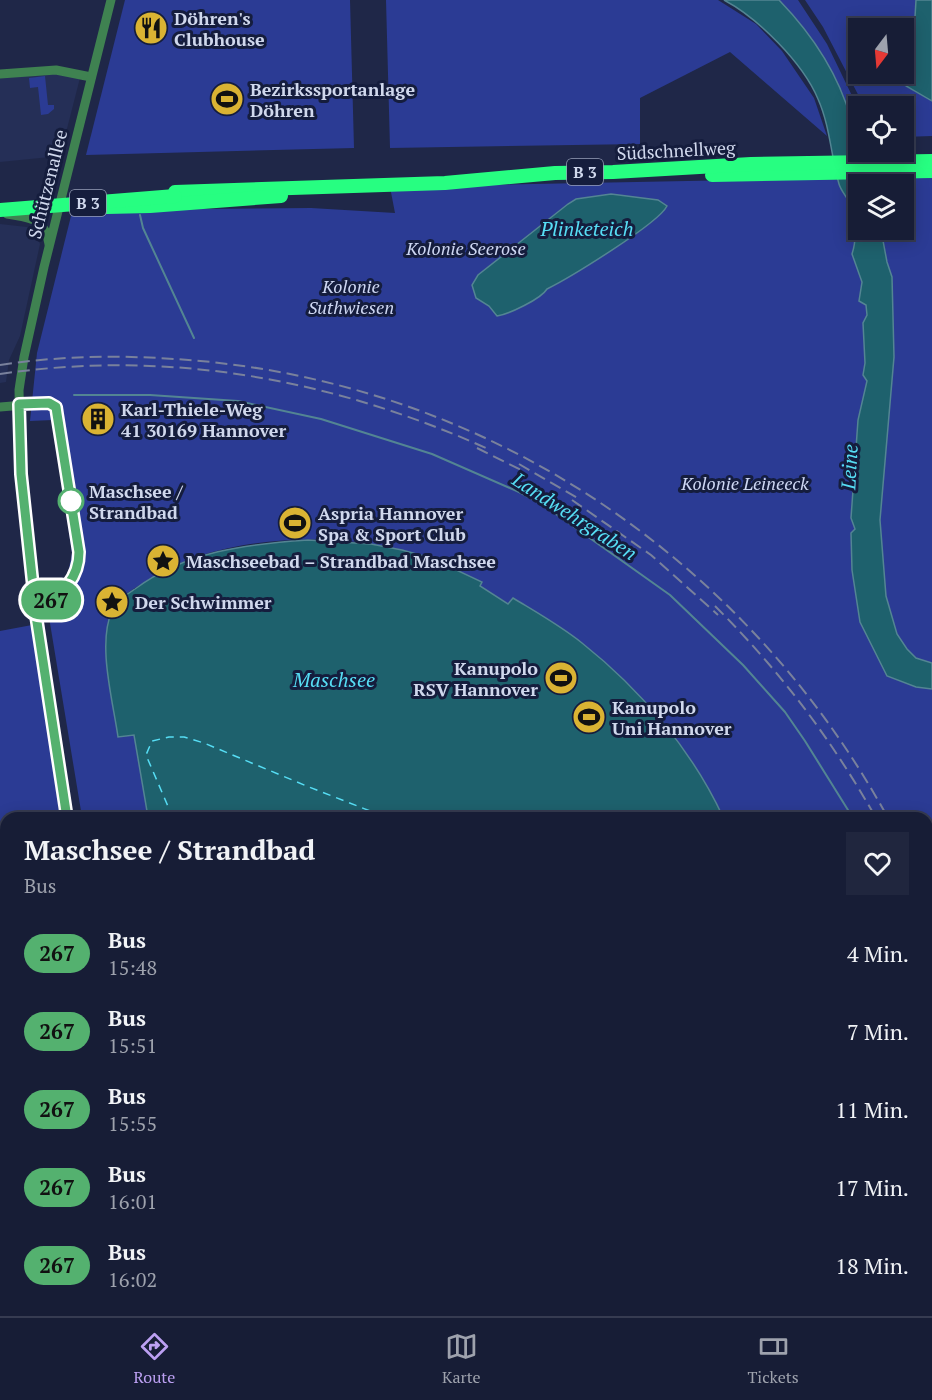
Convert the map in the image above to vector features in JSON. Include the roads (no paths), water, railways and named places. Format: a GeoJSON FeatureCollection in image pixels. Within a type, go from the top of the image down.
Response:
{"type":"FeatureCollection","features":[{"type":"Feature","properties":{"kind":"highway","name":"Südschnellweg"},"geometry":{"type":"LineString","coordinates":[[907,167],[932,161]]}},
{"type":"Feature","properties":{"kind":"highway","name":"Südschnellweg"},"geometry":{"type":"LineString","coordinates":[[393,187],[426,186],[555,173],[907,167],[932,171]]}},
{"type":"Feature","properties":{"kind":"highway","name":"B 3"},"geometry":{"type":"LineString","coordinates":[[175,194],[301,193],[393,187]]}},
{"type":"Feature","properties":{"kind":"highway","name":"B 3"},"geometry":{"type":"LineString","coordinates":[[0,209],[175,194],[393,187]]}},
{"type":"Feature","properties":{"kind":"highway"},"geometry":{"type":"LineString","coordinates":[[59,204],[80,202],[100,207],[150,206],[261,199],[301,193]]}},
{"type":"Feature","properties":{"kind":"street","name":"Schützenallee"},"geometry":{"type":"LineString","coordinates":[[66,812],[21,474],[19,404],[21,378],[49,246],[111,0]]}},
{"type":"Feature","properties":{"kind":"street"},"geometry":{"type":"LineString","coordinates":[[0,74],[56,70],[91,77]]}},
{"type":"Feature","properties":{"kind":"street"},"geometry":{"type":"LineString","coordinates":[[0,209],[33,219],[41,224],[49,246]]}},
{"type":"Feature","properties":{"kind":"street"},"geometry":{"type":"LineString","coordinates":[[0,407],[49,403],[56,407],[79,560],[70,584],[40,607]]}},
{"type":"Feature","properties":{"kind":"water"},"geometry":{"type":"Polygon","coordinates":[[[724,0],[779,0],[813,40],[831,70],[848,109],[848,162],[863,162],[866,174],[848,174],[848,201],[839,184],[825,120],[811,85],[778,43],[737,8],[724,0]]]}},
{"type":"Feature","properties":{"kind":"water"},"geometry":{"type":"Polygon","coordinates":[[[916,0],[932,0],[932,101],[905,84],[914,84],[914,18],[904,18],[915,17],[916,0]]]}},
{"type":"Feature","properties":{"kind":"water","name":"Plinketeich"},"geometry":{"type":"Polygon","coordinates":[[[611,194],[658,200],[667,206],[648,225],[631,237],[547,289],[524,306],[497,316],[489,306],[476,298],[472,285],[478,275],[568,204],[576,199],[611,194]]]}},
{"type":"Feature","properties":{"kind":"water"},"geometry":{"type":"Polygon","coordinates":[[[855,240],[883,240],[892,277],[894,357],[880,520],[886,596],[897,634],[907,649],[916,658],[932,663],[932,689],[916,687],[887,676],[860,622],[852,570],[851,533],[855,529],[851,518],[858,420],[867,381],[863,375],[865,363],[863,323],[867,315],[866,305],[859,301],[862,282],[852,254],[855,240]]]}},
{"type":"Feature","properties":{"kind":"water","name":"Maschsee"},"geometry":{"type":"Polygon","coordinates":[[[308,540],[371,544],[402,550],[431,558],[482,582],[480,586],[508,604],[513,598],[574,637],[624,680],[663,722],[680,745],[696,768],[720,812],[147,812],[134,735],[118,737],[106,656],[108,624],[112,611],[125,596],[175,566],[218,552],[262,544],[308,540]]]}},
{"type":"Feature","properties":{"kind":"waterway"},"geometry":{"type":"LineString","coordinates":[[140,215],[143,228],[194,338]]}},
{"type":"Feature","properties":{"kind":"waterway","name":"Landwehrgraben"},"geometry":{"type":"LineString","coordinates":[[74,395],[150,395],[238,401],[321,419],[432,454],[542,504],[670,595],[743,665],[785,712],[849,812]]}},
{"type":"Feature","properties":{"kind":"railway"},"geometry":{"type":"LineString","coordinates":[[0,365],[66,358],[131,357],[175,359],[286,373],[393,401],[495,443],[590,496],[678,561],[758,637],[828,723],[884,812]]}},
{"type":"Feature","properties":{"kind":"railway"},"geometry":{"type":"LineString","coordinates":[[0,374],[63,367],[126,365],[187,368],[249,376],[309,388],[369,404],[428,424],[486,448]]}},
{"type":"Feature","properties":{"kind":"railway"},"geometry":{"type":"LineString","coordinates":[[477,448],[525,472]]}},
{"type":"Feature","properties":{"kind":"railway"},"geometry":{"type":"LineString","coordinates":[[519,464],[581,500]]}},
{"type":"Feature","properties":{"kind":"railway"},"geometry":{"type":"LineString","coordinates":[[572,500],[651,555],[718,615]]}},
{"type":"Feature","properties":{"kind":"railway"},"geometry":{"type":"LineString","coordinates":[[715,606],[739,630],[803,706],[841,760],[873,812]]}},
{"type":"Feature","properties":{"kind":"place","name":"Döhren's Clubhouse"},"geometry":{"type":"Point","coordinates":[151,28]}},
{"type":"Feature","properties":{"kind":"place","name":"Bezirkssportanlage Döhren"},"geometry":{"type":"Point","coordinates":[227,99]}},
{"type":"Feature","properties":{"kind":"place","name":"Karl-Thiele-Weg 41 30169 Hannover"},"geometry":{"type":"Point","coordinates":[98,419]}},
{"type":"Feature","properties":{"kind":"place","name":"Maschsee / Strandbad"},"geometry":{"type":"Point","coordinates":[71,501]}},
{"type":"Feature","properties":{"kind":"place","name":"Aspria Hannover Spa & Sport Club"},"geometry":{"type":"Point","coordinates":[295,523]}},
{"type":"Feature","properties":{"kind":"place","name":"Maschseebad – Strandbad Maschsee"},"geometry":{"type":"Point","coordinates":[163,561]}},
{"type":"Feature","properties":{"kind":"place","name":"Der Schwimmer"},"geometry":{"type":"Point","coordinates":[112,602]}},
{"type":"Feature","properties":{"kind":"place","name":"Kanupolo RSV Hannover"},"geometry":{"type":"Point","coordinates":[561,678]}},
{"type":"Feature","properties":{"kind":"place","name":"Kanupolo Uni Hannover"},"geometry":{"type":"Point","coordinates":[589,717]}},
{"type":"Feature","properties":{"kind":"park label","name":"Kolonie Seerose"},"geometry":{"type":"Point","coordinates":[466,248]}},
{"type":"Feature","properties":{"kind":"park label","name":"Kolonie Suthwiesen"},"geometry":{"type":"Point","coordinates":[351,296]}},
{"type":"Feature","properties":{"kind":"park label","name":"Kolonie Leineeck"},"geometry":{"type":"Point","coordinates":[745,483]}},
{"type":"Feature","properties":{"kind":"water label","name":"Leine"},"geometry":{"type":"Point","coordinates":[849,467]}}]}
